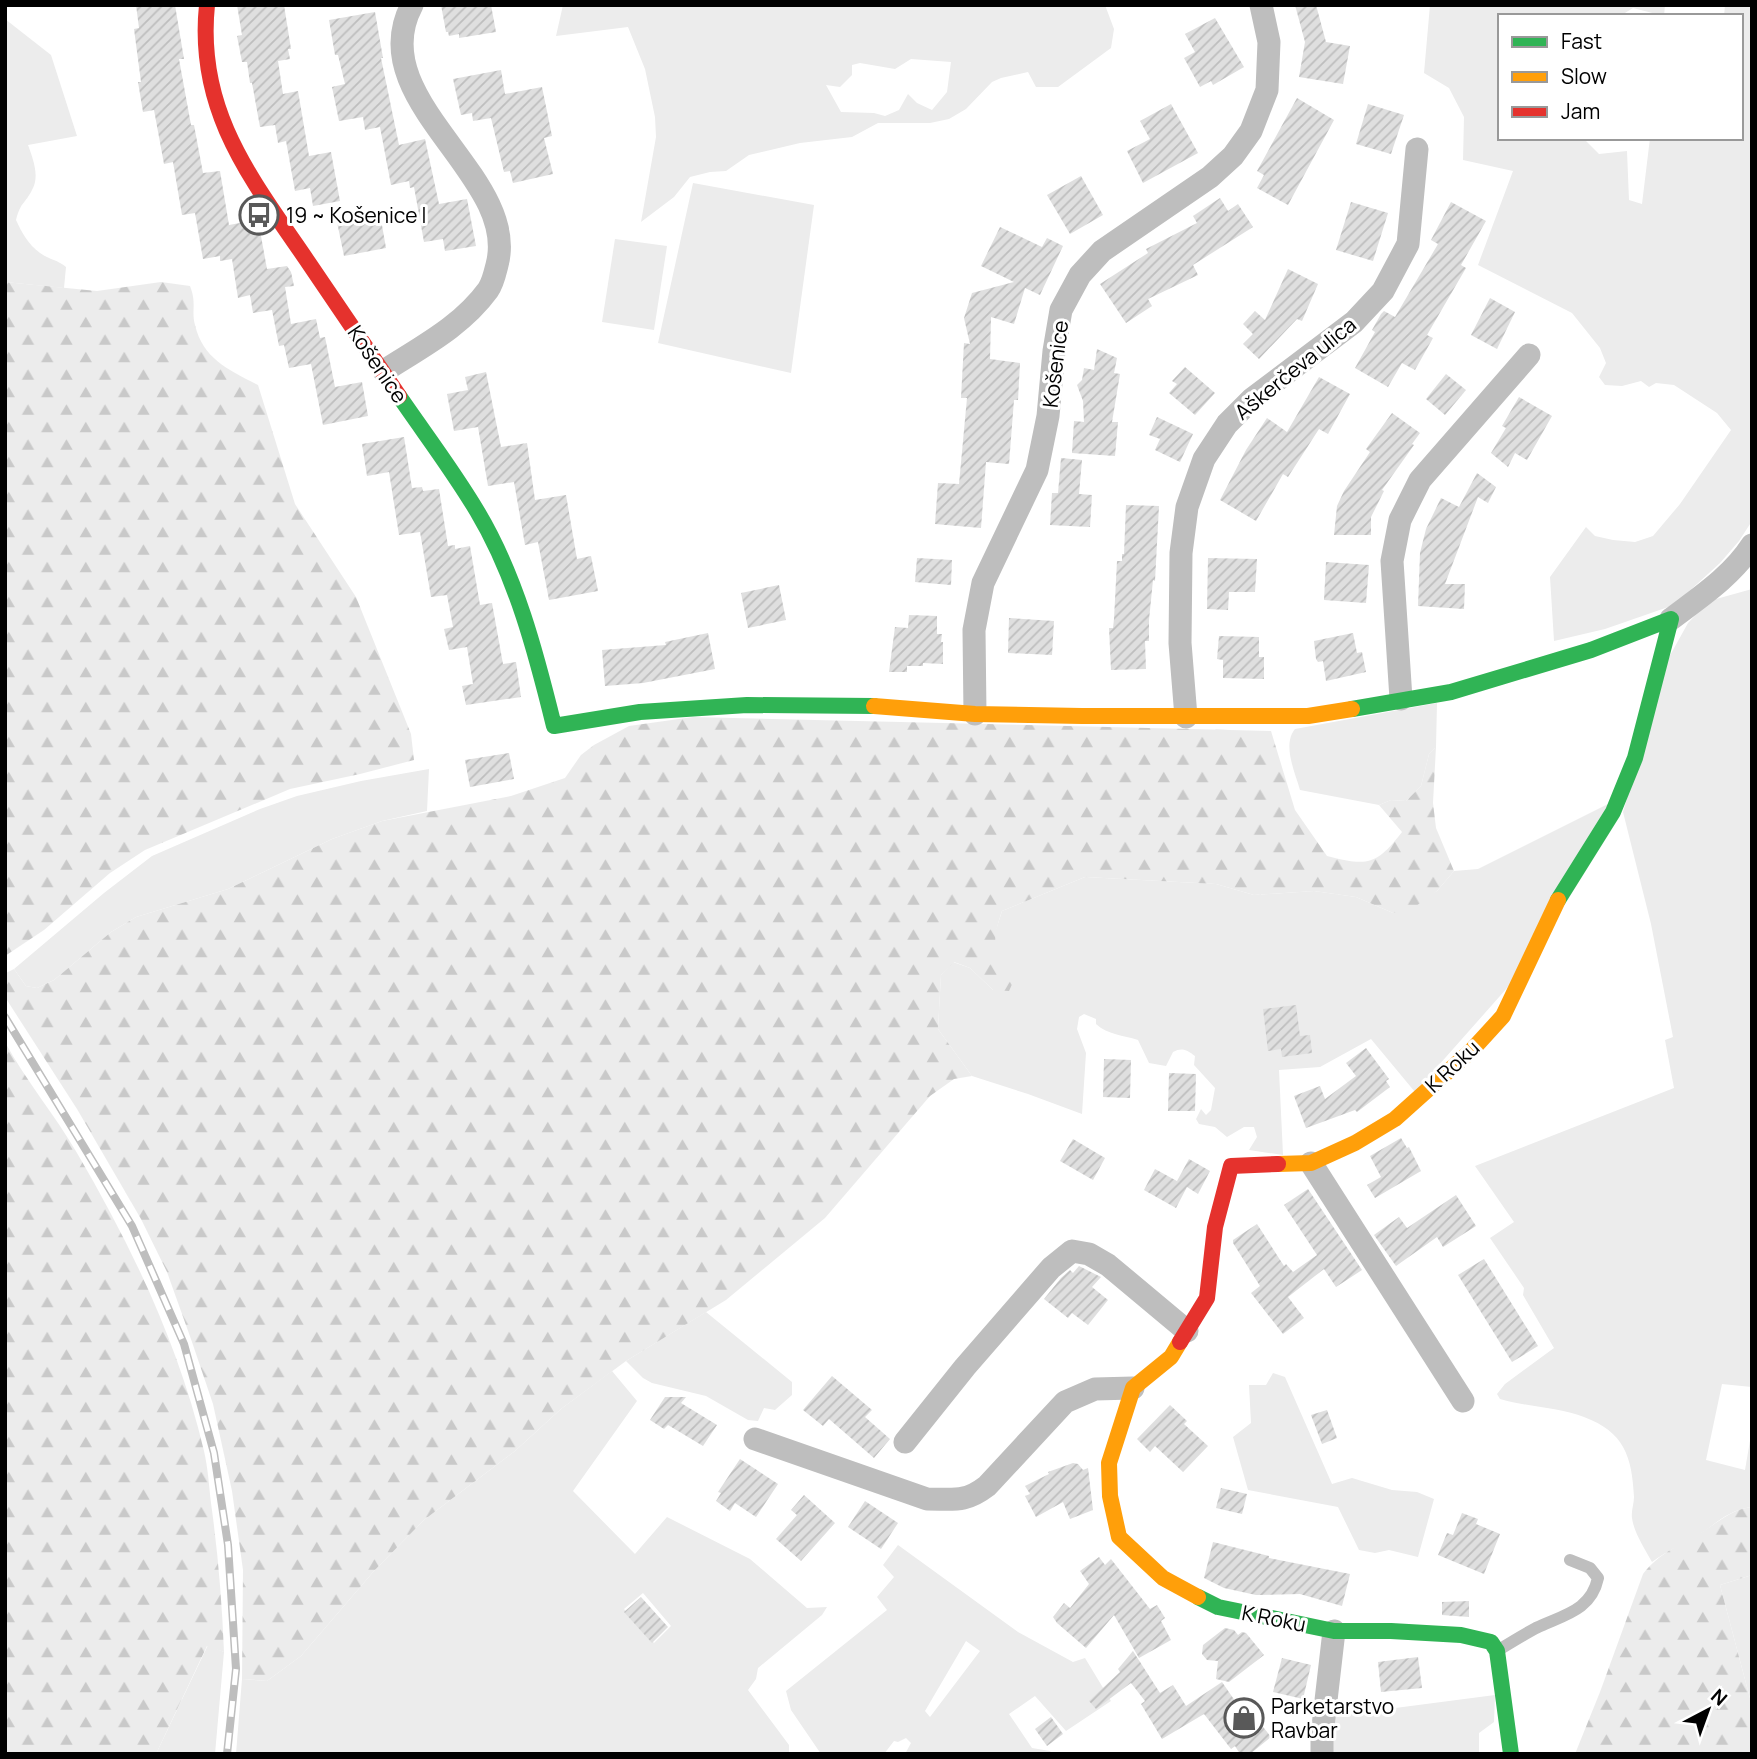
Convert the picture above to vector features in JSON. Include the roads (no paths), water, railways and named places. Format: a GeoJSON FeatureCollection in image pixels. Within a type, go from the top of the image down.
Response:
{"type":"FeatureCollection","features":[{"type":"Feature","properties":{"kind":"street","name":"Košenice"},"geometry":{"type":"LineString","coordinates":[[208,5],[205,21],[208,66],[219,115],[244,168],[478,512],[502,562],[533,642],[554,726],[640,712],[747,705],[881,706],[975,714],[974,630],[983,583],[1037,470],[1048,416],[1061,310],[1080,275],[1102,251],[1210,177],[1233,156],[1251,131],[1267,90],[1269,42],[1261,5]]}},
{"type":"Feature","properties":{"kind":"street"},"geometry":{"type":"LineString","coordinates":[[384,371],[460,322],[491,288],[500,253],[494,213],[409,82],[400,48],[407,15],[412,5]]}},
{"type":"Feature","properties":{"kind":"street","name":"Aškerčeva ulica"},"geometry":{"type":"LineString","coordinates":[[1186,717],[1181,643],[1181,553],[1187,507],[1205,459],[1227,424],[1252,399],[1354,322],[1383,291],[1408,244],[1417,149]]}},
{"type":"Feature","properties":{"kind":"street"},"geometry":{"type":"LineString","coordinates":[[1401,699],[1392,561],[1400,520],[1420,480],[1529,355]]}},
{"type":"Feature","properties":{"kind":"street"},"geometry":{"type":"LineString","coordinates":[[975,714],[1308,716],[1451,692],[1591,650],[1671,619],[1712,588],[1743,558],[1752,545]]}},
{"type":"Feature","properties":{"kind":"street","name":"K Roku"},"geometry":{"type":"LineString","coordinates":[[1497,1651],[1491,1643],[1461,1635],[1334,1631],[1218,1607],[1163,1578],[1119,1537],[1110,1496],[1109,1463],[1133,1388],[1171,1357],[1207,1298],[1215,1227],[1231,1166],[1311,1163],[1355,1143],[1395,1119],[1472,1050],[1503,1016],[1551,911],[1613,812],[1635,758],[1671,619]]}},
{"type":"Feature","properties":{"kind":"street"},"geometry":{"type":"LineString","coordinates":[[1311,1163],[1463,1401]]}},
{"type":"Feature","properties":{"kind":"street"},"geometry":{"type":"LineString","coordinates":[[905,1442],[965,1367],[1051,1268],[1072,1251],[1089,1254],[1108,1265],[1187,1331]]}},
{"type":"Feature","properties":{"kind":"street"},"geometry":{"type":"LineString","coordinates":[[755,1439],[927,1499],[973,1497],[988,1486],[1065,1402],[1095,1389],[1133,1388]]}},
{"type":"Feature","properties":{"kind":"street"},"geometry":{"type":"LineString","coordinates":[[1322,1754],[1334,1631]]}},
{"type":"Feature","properties":{"kind":"street"},"geometry":{"type":"LineString","coordinates":[[1497,1651],[1511,1754]]}},
{"type":"Feature","properties":{"kind":"lane"},"geometry":{"type":"LineString","coordinates":[[1497,1651],[1534,1629],[1575,1611],[1595,1592],[1598,1578],[1590,1568],[1570,1560]]}},
{"type":"Feature","properties":{"kind":"railway"},"geometry":{"type":"LineString","coordinates":[[5,1017],[132,1226],[184,1344],[214,1453],[228,1545],[236,1669],[227,1754]]}},
{"type":"Feature","properties":{"kind":"place","name":"19 ~ Košenice I"},"geometry":{"type":"Point","coordinates":[259,215]}},
{"type":"Feature","properties":{"kind":"place","name":"Parketarstvo Ravbar"},"geometry":{"type":"Point","coordinates":[1244,1718]}}]}
